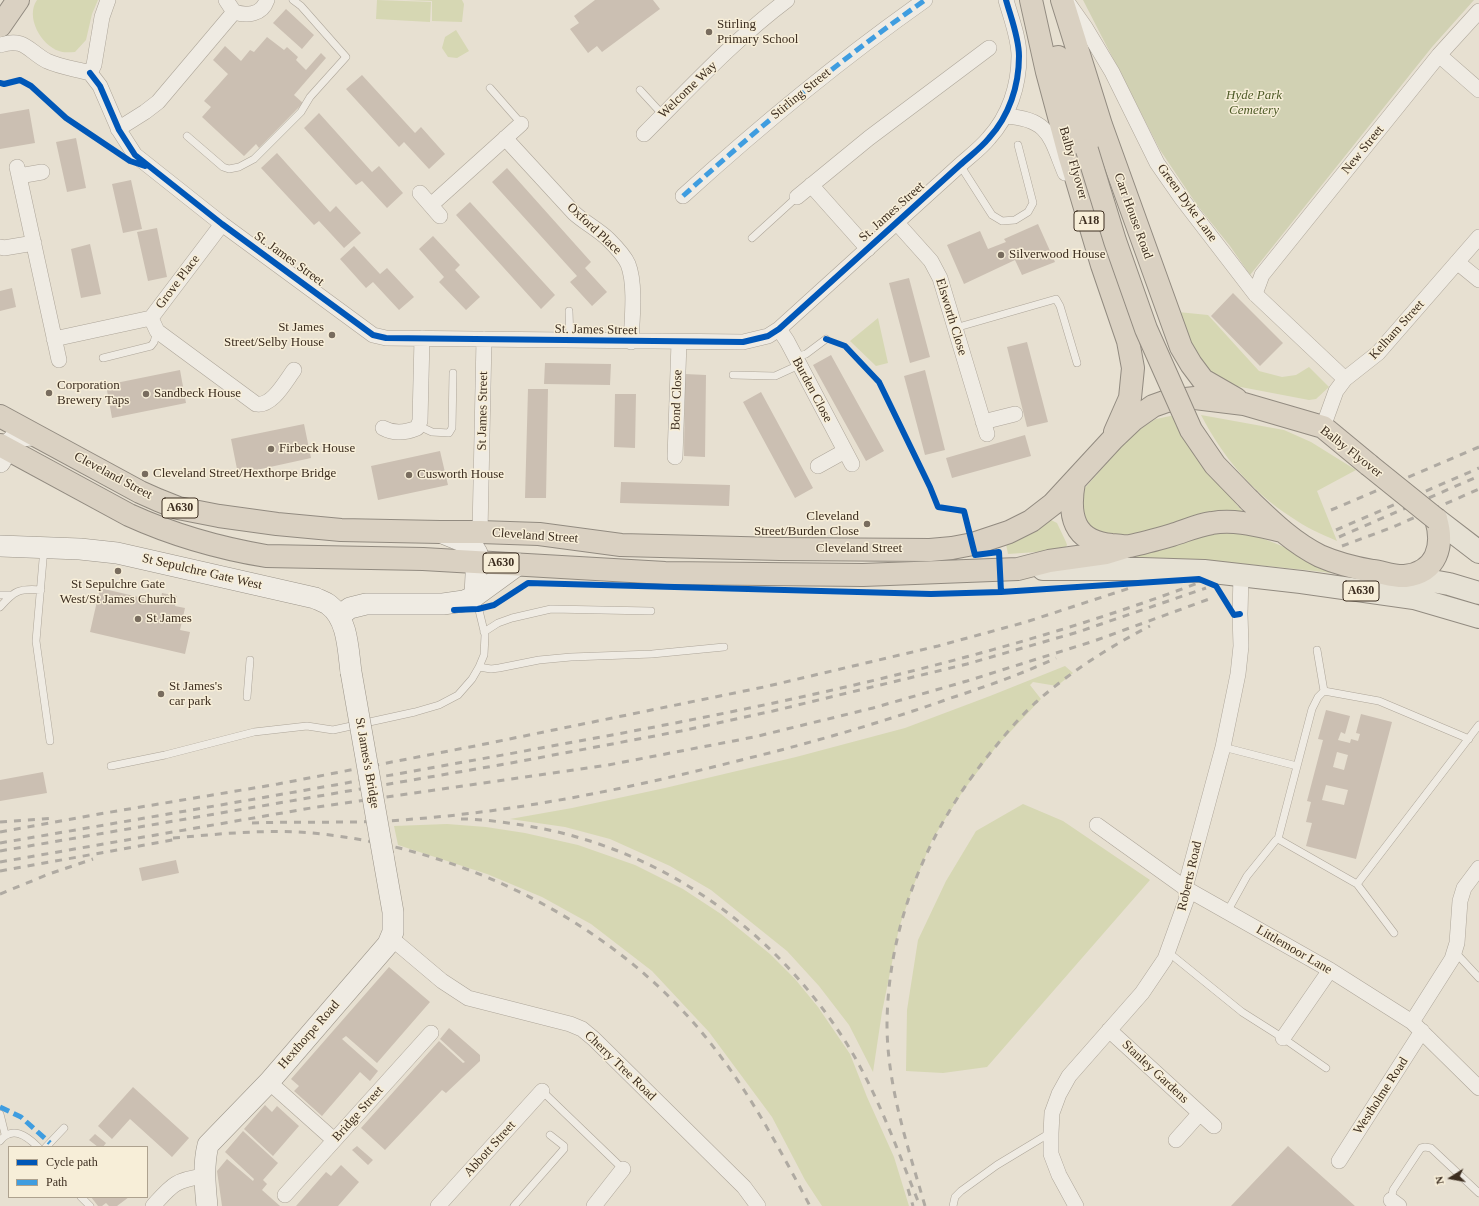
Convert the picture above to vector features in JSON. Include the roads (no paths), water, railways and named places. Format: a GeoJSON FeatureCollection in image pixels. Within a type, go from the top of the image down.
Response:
{"type":"FeatureCollection","features":[{"type":"Feature","properties":{"kind":"highway"},"geometry":{"type":"LineString","coordinates":[[0,26],[18,0]]}},
{"type":"Feature","properties":{"kind":"highway","name":"Balby Flyover"},"geometry":{"type":"LineString","coordinates":[[1031,0],[1047,72],[1102,265],[1128,341],[1133,368],[1130,398],[1113,438]]}},
{"type":"Feature","properties":{"kind":"highway","name":"Balby Flyover"},"geometry":{"type":"LineString","coordinates":[[1041,0],[1115,241],[1146,329],[1192,430],[1215,465],[1282,531],[1299,544],[1322,556],[1359,568],[1404,576],[1420,572],[1431,566],[1439,542],[1439,530],[1436,519],[1323,427],[1244,404],[1195,398],[1167,401],[1153,406],[1133,420],[1113,438],[1074,482],[1071,510],[1080,532],[1088,539],[1101,544],[1128,546],[1212,523],[1241,522],[1282,531]]}},
{"type":"Feature","properties":{"kind":"highway","name":"Carr House Road"},"geometry":{"type":"LineString","coordinates":[[1062,0],[1101,125],[1181,347],[1203,380],[1244,404]]}},
{"type":"Feature","properties":{"kind":"highway","name":"Cleveland Street"},"geometry":{"type":"LineString","coordinates":[[0,416],[140,492],[158,500],[191,511],[277,524],[333,529],[539,534],[621,545],[780,549],[930,550],[973,544],[1009,532],[1031,521],[1053,504],[1074,482]]}},
{"type":"Feature","properties":{"kind":"highway","name":"Cleveland Street"},"geometry":{"type":"LineString","coordinates":[[2,452],[136,518],[172,533],[207,544],[266,556],[423,559],[665,573],[863,575],[1018,569],[1049,561],[1106,553],[1128,546]]}},
{"type":"Feature","properties":{"kind":"main road","name":"A630"},"geometry":{"type":"LineString","coordinates":[[1436,519],[1479,552]]}},
{"type":"Feature","properties":{"kind":"main road","name":"Cleveland Street"},"geometry":{"type":"LineString","coordinates":[[1018,569],[1142,568],[1204,571],[1241,575]]}},
{"type":"Feature","properties":{"kind":"main road","name":"A630"},"geometry":{"type":"LineString","coordinates":[[1241,575],[1414,598],[1479,617]]}},
{"type":"Feature","properties":{"kind":"main road","name":"Balby Flyover"},"geometry":{"type":"LineString","coordinates":[[1404,576],[1449,584],[1479,593]]}},
{"type":"Feature","properties":{"kind":"street"},"geometry":{"type":"LineString","coordinates":[[0,45],[18,42],[26,45],[47,61],[90,73],[94,65],[102,17],[108,0]]}},
{"type":"Feature","properties":{"kind":"street"},"geometry":{"type":"LineString","coordinates":[[118,129],[158,102],[230,6],[250,15],[262,9],[267,0]]}},
{"type":"Feature","properties":{"kind":"street","name":"Welcome Way"},"geometry":{"type":"LineString","coordinates":[[644,134],[740,40],[787,0]]}},
{"type":"Feature","properties":{"kind":"street","name":"Stirling Street"},"geometry":{"type":"LineString","coordinates":[[683,196],[796,98],[868,41],[925,0]]}},
{"type":"Feature","properties":{"kind":"street","name":"St. James Street"},"geometry":{"type":"LineString","coordinates":[[90,73],[100,86],[118,129],[135,155],[222,224],[374,335],[386,338],[631,342],[743,342],[768,336],[779,329],[988,139],[1005,116],[1013,97],[1017,77],[1019,56],[1016,35],[1006,0]]}},
{"type":"Feature","properties":{"kind":"street","name":"Green Dyke Lane"},"geometry":{"type":"LineString","coordinates":[[1065,0],[1085,27],[1112,72],[1157,162],[1182,199],[1255,294],[1345,379]]}},
{"type":"Feature","properties":{"kind":"street","name":"New Street"},"geometry":{"type":"LineString","coordinates":[[1255,294],[1262,275],[1439,55],[1479,11]]}},
{"type":"Feature","properties":{"kind":"street"},"geometry":{"type":"LineString","coordinates":[[797,198],[869,138],[989,48]]}},
{"type":"Feature","properties":{"kind":"street"},"geometry":{"type":"LineString","coordinates":[[1439,55],[1479,90]]}},
{"type":"Feature","properties":{"kind":"street"},"geometry":{"type":"LineString","coordinates":[[1005,116],[1022,117],[1038,124],[1046,131],[1052,141],[1102,265]]}},
{"type":"Feature","properties":{"kind":"street"},"geometry":{"type":"LineString","coordinates":[[420,193],[435,211],[521,124]]}},
{"type":"Feature","properties":{"kind":"street","name":"Oxford Place"},"geometry":{"type":"LineString","coordinates":[[506,138],[574,213],[608,239],[622,253],[628,263],[632,277],[631,342]]}},
{"type":"Feature","properties":{"kind":"street"},"geometry":{"type":"LineString","coordinates":[[42,172],[18,172],[59,360]]}},
{"type":"Feature","properties":{"kind":"street"},"geometry":{"type":"LineString","coordinates":[[811,185],[868,249]]}},
{"type":"Feature","properties":{"kind":"street","name":"Elsworth Close"},"geometry":{"type":"LineString","coordinates":[[897,223],[931,261],[940,278],[985,428],[1015,414]]}},
{"type":"Feature","properties":{"kind":"street","name":"Grove Place"},"geometry":{"type":"LineString","coordinates":[[54,339],[154,325],[222,224]]}},
{"type":"Feature","properties":{"kind":"street","name":"Kelham Street"},"geometry":{"type":"LineString","coordinates":[[1323,427],[1336,391],[1345,379],[1378,354],[1479,237]]}},
{"type":"Feature","properties":{"kind":"street"},"geometry":{"type":"LineString","coordinates":[[0,247],[4,248],[34,243]]}},
{"type":"Feature","properties":{"kind":"street"},"geometry":{"type":"LineString","coordinates":[[1457,262],[1479,280]]}},
{"type":"Feature","properties":{"kind":"street"},"geometry":{"type":"LineString","coordinates":[[154,325],[256,404],[260,405],[267,403],[272,399],[294,370]]}},
{"type":"Feature","properties":{"kind":"street","name":"Burden Close"},"geometry":{"type":"LineString","coordinates":[[779,329],[787,341],[848,458],[818,466]]}},
{"type":"Feature","properties":{"kind":"street"},"geometry":{"type":"LineString","coordinates":[[382,428],[390,432],[400,432],[410,431],[418,426],[420,421],[422,338]]}},
{"type":"Feature","properties":{"kind":"street","name":"St James Street"},"geometry":{"type":"LineString","coordinates":[[480,532],[484,339]]}},
{"type":"Feature","properties":{"kind":"street","name":"Bond Close"},"geometry":{"type":"LineString","coordinates":[[675,458],[679,342]]}},
{"type":"Feature","properties":{"kind":"street"},"geometry":{"type":"LineString","coordinates":[[2,452],[10,442],[22,435],[35,435]]}},
{"type":"Feature","properties":{"kind":"street"},"geometry":{"type":"LineString","coordinates":[[440,532],[472,545],[477,553],[475,596]]}},
{"type":"Feature","properties":{"kind":"street","name":"St Sepulchre Gate West"},"geometry":{"type":"LineString","coordinates":[[0,546],[80,549],[117,553],[315,598],[329,605],[339,616],[345,632],[351,672]]}},
{"type":"Feature","properties":{"kind":"street"},"geometry":{"type":"LineString","coordinates":[[339,616],[350,608],[366,604],[443,604],[464,601],[475,596],[519,564]]}},
{"type":"Feature","properties":{"kind":"street","name":"Roberts Road"},"geometry":{"type":"LineString","coordinates":[[1076,1206],[1059,1175],[1052,1154],[1050,1133],[1052,1113],[1068,1076],[1142,993],[1165,959],[1187,898],[1185,888],[1223,747],[1238,674],[1241,646],[1241,575]]}},
{"type":"Feature","properties":{"kind":"street","name":"St James's Bridge"},"geometry":{"type":"LineString","coordinates":[[351,672],[393,912],[393,932],[391,938]]}},
{"type":"Feature","properties":{"kind":"street","name":"Littlemoor Lane"},"geometry":{"type":"LineString","coordinates":[[1097,825],[1185,888],[1330,970],[1417,1027],[1479,1088]]}},
{"type":"Feature","properties":{"kind":"street"},"geometry":{"type":"LineString","coordinates":[[1455,952],[1460,900],[1464,888],[1479,868]]}},
{"type":"Feature","properties":{"kind":"street","name":"Hexthorpe Road"},"geometry":{"type":"LineString","coordinates":[[207,1206],[204,1159],[208,1145],[269,1082],[388,944],[391,938]]}},
{"type":"Feature","properties":{"kind":"street","name":"Cherry Tree Road"},"geometry":{"type":"LineString","coordinates":[[391,938],[442,981],[468,998],[570,1024],[582,1029],[744,1187],[758,1206]]}},
{"type":"Feature","properties":{"kind":"street","name":"Westholme Road"},"geometry":{"type":"LineString","coordinates":[[1339,1161],[1417,1027],[1455,952]]}},
{"type":"Feature","properties":{"kind":"street"},"geometry":{"type":"LineString","coordinates":[[1283,1038],[1330,970]]}},
{"type":"Feature","properties":{"kind":"street","name":"Stanley Gardens"},"geometry":{"type":"LineString","coordinates":[[1110,1030],[1214,1126]]}},
{"type":"Feature","properties":{"kind":"street","name":"Bridge Street"},"geometry":{"type":"LineString","coordinates":[[285,1196],[431,1032]]}},
{"type":"Feature","properties":{"kind":"street"},"geometry":{"type":"LineString","coordinates":[[269,1082],[334,1140]]}},
{"type":"Feature","properties":{"kind":"street","name":"Abbott Street"},"geometry":{"type":"LineString","coordinates":[[438,1206],[542,1091]]}},
{"type":"Feature","properties":{"kind":"street","name":"Stanley Gardens"},"geometry":{"type":"LineString","coordinates":[[1176,1140],[1200,1113]]}},
{"type":"Feature","properties":{"kind":"street"},"geometry":{"type":"LineString","coordinates":[[594,1206],[623,1169]]}},
{"type":"Feature","properties":{"kind":"street"},"geometry":{"type":"LineString","coordinates":[[153,1206],[173,1185],[186,1178],[204,1176]]}},
{"type":"Feature","properties":{"kind":"lane"},"geometry":{"type":"LineString","coordinates":[[187,136],[223,167],[229,169],[239,167],[254,159],[301,112],[310,97],[346,57],[301,6],[293,0]]}},
{"type":"Feature","properties":{"kind":"lane"},"geometry":{"type":"LineString","coordinates":[[490,88],[521,124]]}},
{"type":"Feature","properties":{"kind":"lane"},"geometry":{"type":"LineString","coordinates":[[640,90],[663,115]]}},
{"type":"Feature","properties":{"kind":"lane"},"geometry":{"type":"LineString","coordinates":[[960,165],[992,215],[1002,221],[1015,220],[1028,212],[1033,203],[1018,145]]}},
{"type":"Feature","properties":{"kind":"lane"},"geometry":{"type":"LineString","coordinates":[[752,238],[797,198]]}},
{"type":"Feature","properties":{"kind":"lane"},"geometry":{"type":"LineString","coordinates":[[955,328],[1056,299],[1060,306],[1077,363]]}},
{"type":"Feature","properties":{"kind":"lane"},"geometry":{"type":"LineString","coordinates":[[569,311],[570,340]]}},
{"type":"Feature","properties":{"kind":"lane"},"geometry":{"type":"LineString","coordinates":[[103,358],[151,346],[154,342],[154,325]]}},
{"type":"Feature","properties":{"kind":"lane"},"geometry":{"type":"LineString","coordinates":[[733,375],[776,376],[826,339]]}},
{"type":"Feature","properties":{"kind":"lane"},"geometry":{"type":"LineString","coordinates":[[418,426],[432,432],[449,433],[452,428],[453,374]]}},
{"type":"Feature","properties":{"kind":"lane"},"geometry":{"type":"LineString","coordinates":[[45,547],[36,640],[50,741]]}},
{"type":"Feature","properties":{"kind":"lane"},"geometry":{"type":"LineString","coordinates":[[0,595],[10,595],[25,589],[40,590]]}},
{"type":"Feature","properties":{"kind":"lane"},"geometry":{"type":"LineString","coordinates":[[0,607],[10,595]]}},
{"type":"Feature","properties":{"kind":"lane"},"geometry":{"type":"LineString","coordinates":[[111,766],[165,755],[254,732],[307,726],[334,730],[415,712],[439,705],[458,695],[472,679],[484,655],[484,632],[475,596]]}},
{"type":"Feature","properties":{"kind":"lane"},"geometry":{"type":"LineString","coordinates":[[484,632],[498,623],[512,618],[551,609],[651,611]]}},
{"type":"Feature","properties":{"kind":"lane"},"geometry":{"type":"LineString","coordinates":[[479,667],[491,669],[539,660],[571,657],[652,654],[724,647]]}},
{"type":"Feature","properties":{"kind":"lane"},"geometry":{"type":"LineString","coordinates":[[1317,650],[1324,691]]}},
{"type":"Feature","properties":{"kind":"lane"},"geometry":{"type":"LineString","coordinates":[[247,696],[250,660]]}},
{"type":"Feature","properties":{"kind":"lane"},"geometry":{"type":"LineString","coordinates":[[1324,691],[1379,701],[1469,739]]}},
{"type":"Feature","properties":{"kind":"lane"},"geometry":{"type":"LineString","coordinates":[[1227,912],[1247,876],[1278,839],[1312,709],[1318,697],[1324,691]]}},
{"type":"Feature","properties":{"kind":"lane"},"geometry":{"type":"LineString","coordinates":[[1358,884],[1479,725]]}},
{"type":"Feature","properties":{"kind":"lane"},"geometry":{"type":"LineString","coordinates":[[1223,747],[1297,766]]}},
{"type":"Feature","properties":{"kind":"lane"},"geometry":{"type":"LineString","coordinates":[[1278,839],[1358,884],[1394,933]]}},
{"type":"Feature","properties":{"kind":"lane"},"geometry":{"type":"LineString","coordinates":[[1168,952],[1242,1012],[1326,1068]]}},
{"type":"Feature","properties":{"kind":"lane"},"geometry":{"type":"LineString","coordinates":[[1455,952],[1479,978]]}},
{"type":"Feature","properties":{"kind":"lane"},"geometry":{"type":"LineString","coordinates":[[542,1091],[623,1169]]}},
{"type":"Feature","properties":{"kind":"lane"},"geometry":{"type":"LineString","coordinates":[[0,1114],[5,1134]]}},
{"type":"Feature","properties":{"kind":"lane"},"geometry":{"type":"LineString","coordinates":[[47,1146],[64,1128]]}},
{"type":"Feature","properties":{"kind":"lane"},"geometry":{"type":"LineString","coordinates":[[0,1141],[5,1134],[12,1132],[20,1133],[37,1146]]}},
{"type":"Feature","properties":{"kind":"lane"},"geometry":{"type":"LineString","coordinates":[[953,1206],[955,1197],[961,1192],[997,1165],[1050,1133]]}},
{"type":"Feature","properties":{"kind":"lane"},"geometry":{"type":"LineString","coordinates":[[514,1206],[564,1149],[564,1146],[550,1135]]}},
{"type":"Feature","properties":{"kind":"lane"},"geometry":{"type":"LineString","coordinates":[[1395,1203],[1393,1190],[1421,1148],[1426,1146],[1431,1148],[1479,1193]]}},
{"type":"Feature","properties":{"kind":"lane"},"geometry":{"type":"LineString","coordinates":[[82,1198],[90,1206]]}},
{"type":"Feature","properties":{"kind":"railway"},"geometry":{"type":"LineString","coordinates":[[1331,510],[1479,447]]}},
{"type":"Feature","properties":{"kind":"railway"},"geometry":{"type":"LineString","coordinates":[[1336,530],[1479,468]]}},
{"type":"Feature","properties":{"kind":"railway"},"geometry":{"type":"LineString","coordinates":[[1339,537],[1479,476]]}},
{"type":"Feature","properties":{"kind":"railway"},"geometry":{"type":"LineString","coordinates":[[1342,546],[1393,527],[1479,489]]}},
{"type":"Feature","properties":{"kind":"railway"},"geometry":{"type":"LineString","coordinates":[[0,843],[624,733],[791,699],[955,660],[1037,637],[1198,583]]}},
{"type":"Feature","properties":{"kind":"railway"},"geometry":{"type":"LineString","coordinates":[[0,832],[278,784],[480,745],[764,687],[938,646],[1026,622],[1133,587]]}},
{"type":"Feature","properties":{"kind":"railway"},"geometry":{"type":"LineString","coordinates":[[0,851],[511,763],[681,731],[773,711],[967,664],[1078,632],[1206,588]]}},
{"type":"Feature","properties":{"kind":"railway"},"geometry":{"type":"LineString","coordinates":[[0,862],[311,808],[608,765],[754,737],[873,708],[967,681],[1094,641],[1212,598]]}},
{"type":"Feature","properties":{"kind":"railway"},"geometry":{"type":"LineString","coordinates":[[925,1206],[895,1093],[888,1047],[887,1024],[889,986],[895,948],[905,911],[917,876],[933,841],[951,808],[972,776],[1020,718],[1048,692],[1076,671],[1105,651],[1150,626]]}},
{"type":"Feature","properties":{"kind":"railway"},"geometry":{"type":"LineString","coordinates":[[252,823],[414,819],[498,810],[622,788],[823,739],[991,684],[1056,658]]}},
{"type":"Feature","properties":{"kind":"railway"},"geometry":{"type":"LineString","coordinates":[[0,822],[54,818]]}},
{"type":"Feature","properties":{"kind":"railway"},"geometry":{"type":"LineString","coordinates":[[461,819],[484,820],[522,825],[572,836],[620,852],[665,873],[708,899],[748,929],[785,964],[818,1002],[847,1044],[878,1103],[920,1206]]}},
{"type":"Feature","properties":{"kind":"railway"},"geometry":{"type":"LineString","coordinates":[[173,838],[242,832],[295,832],[368,841],[424,855],[478,874],[531,898],[581,926],[627,960],[670,998],[708,1040],[723,1059],[750,1100],[775,1141],[810,1206]]}},
{"type":"Feature","properties":{"kind":"railway"},"geometry":{"type":"LineString","coordinates":[[0,871],[178,839]]}},
{"type":"Feature","properties":{"kind":"railway"},"geometry":{"type":"LineString","coordinates":[[0,894],[49,874],[93,859]]}},
{"type":"Feature","properties":{"kind":"railway"},"geometry":{"type":"LineString","coordinates":[[908,1189],[913,1206]]}},
{"type":"Feature","properties":{"kind":"place","name":"Stirling Primary School"},"geometry":{"type":"Point","coordinates":[709,32]}},
{"type":"Feature","properties":{"kind":"place","name":"Silverwood House"},"geometry":{"type":"Point","coordinates":[1001,255]}},
{"type":"Feature","properties":{"kind":"place","name":"St James Street/Selby House"},"geometry":{"type":"Point","coordinates":[332,335]}},
{"type":"Feature","properties":{"kind":"place","name":"Corporation Brewery Taps"},"geometry":{"type":"Point","coordinates":[49,393]}},
{"type":"Feature","properties":{"kind":"place","name":"Sandbeck House"},"geometry":{"type":"Point","coordinates":[146,394]}},
{"type":"Feature","properties":{"kind":"place","name":"Firbeck House"},"geometry":{"type":"Point","coordinates":[271,449]}},
{"type":"Feature","properties":{"kind":"place","name":"Cleveland Street/Hexthorpe Bridge"},"geometry":{"type":"Point","coordinates":[145,474]}},
{"type":"Feature","properties":{"kind":"place","name":"Cusworth House"},"geometry":{"type":"Point","coordinates":[409,475]}},
{"type":"Feature","properties":{"kind":"place","name":"Cleveland Street/Burden Close"},"geometry":{"type":"Point","coordinates":[867,524]}},
{"type":"Feature","properties":{"kind":"place","name":"St Sepulchre Gate West/St James Church"},"geometry":{"type":"Point","coordinates":[118,571]}},
{"type":"Feature","properties":{"kind":"place","name":"St James"},"geometry":{"type":"Point","coordinates":[138,619]}},
{"type":"Feature","properties":{"kind":"place","name":"St James's car park"},"geometry":{"type":"Point","coordinates":[161,694]}},
{"type":"Feature","properties":{"kind":"park label","name":"Hyde Park Cemetery"},"geometry":{"type":"Point","coordinates":[1254,104]}}]}
